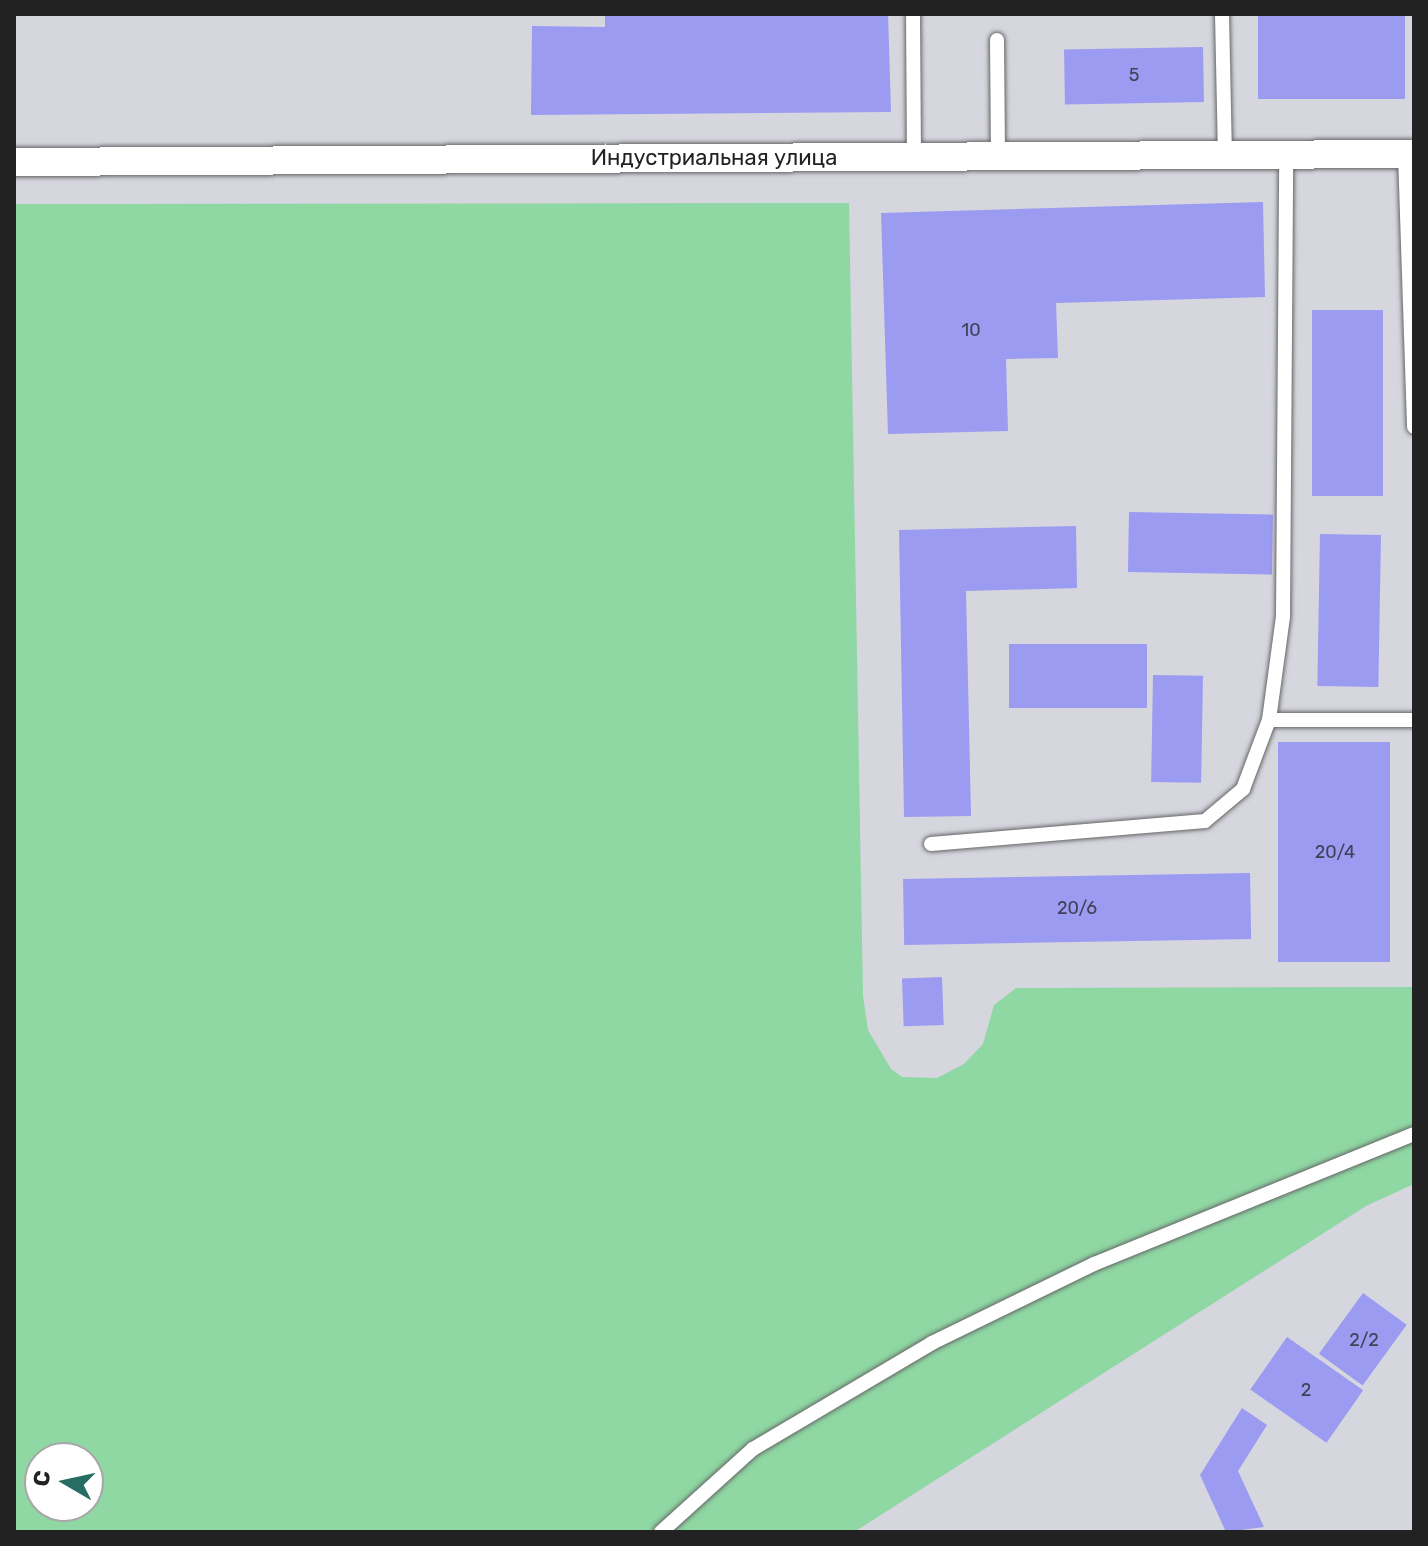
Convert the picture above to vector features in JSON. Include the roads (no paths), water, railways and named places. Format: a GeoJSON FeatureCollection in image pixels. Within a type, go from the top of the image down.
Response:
{"type":"FeatureCollection","features":[{"type":"Feature","properties":{"kind":"street","name":"Индустриальная улица"},"geometry":{"type":"LineString","coordinates":[[14,162],[1410,154]]}},
{"type":"Feature","properties":{"kind":"lane"},"geometry":{"type":"LineString","coordinates":[[913,14],[914,157]]}},
{"type":"Feature","properties":{"kind":"lane"},"geometry":{"type":"LineString","coordinates":[[1222,14],[1225,155]]}},
{"type":"Feature","properties":{"kind":"lane"},"geometry":{"type":"LineString","coordinates":[[997,40],[998,156]]}},
{"type":"Feature","properties":{"kind":"lane"},"geometry":{"type":"LineString","coordinates":[[1410,154],[1414,427]]}},
{"type":"Feature","properties":{"kind":"lane"},"geometry":{"type":"LineString","coordinates":[[931,844],[1205,821],[1243,789],[1269,720],[1283,617],[1286,155]]}},
{"type":"Feature","properties":{"kind":"lane"},"geometry":{"type":"LineString","coordinates":[[1269,720],[1414,720]]}},
{"type":"Feature","properties":{"kind":"lane"},"geometry":{"type":"LineString","coordinates":[[661,1532],[753,1449],[932,1343],[1094,1264],[1414,1134]]}}]}
